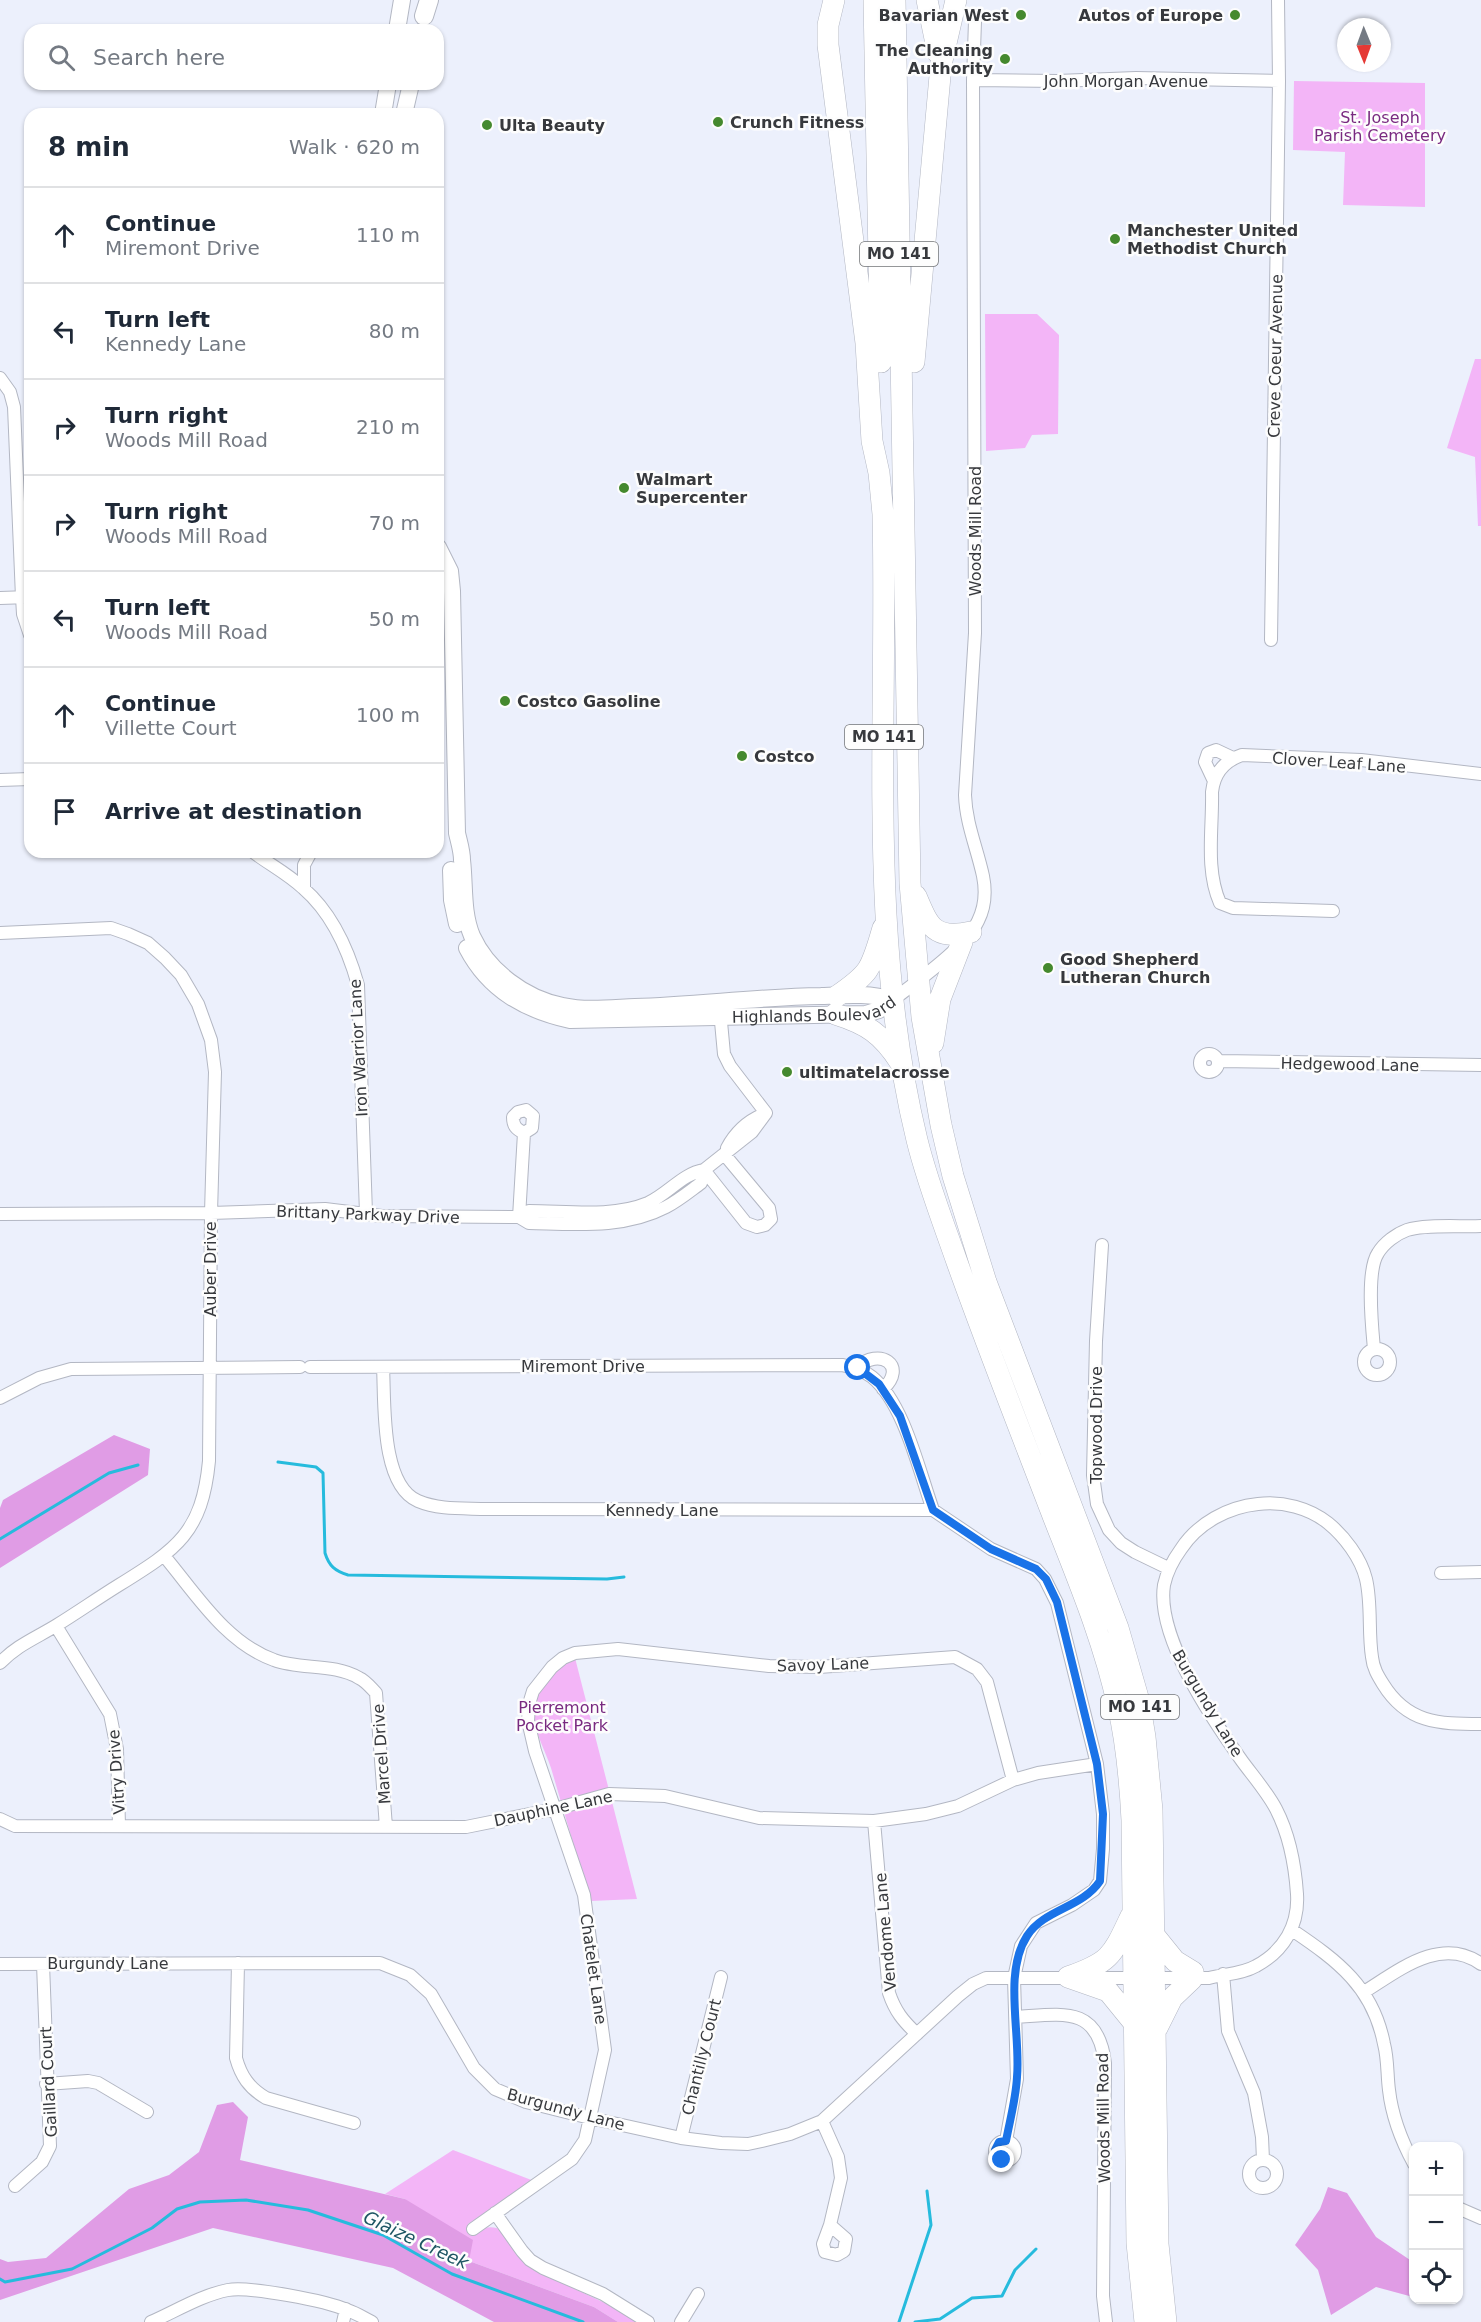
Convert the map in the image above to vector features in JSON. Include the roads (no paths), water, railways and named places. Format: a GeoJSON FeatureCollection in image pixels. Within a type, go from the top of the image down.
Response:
{"type":"FeatureCollection","features":[{"type":"Feature","properties":{"kind":"highway"},"geometry":{"type":"LineString","coordinates":[[818,0],[828,26]]}},
{"type":"Feature","properties":{"kind":"highway"},"geometry":{"type":"LineString","coordinates":[[834,0],[828,26],[828,45],[866,343],[872,441],[879,473]]}},
{"type":"Feature","properties":{"kind":"highway","name":"MO 141"},"geometry":{"type":"LineString","coordinates":[[874,0],[885,24],[903,484],[910,883],[917,981],[930,1071],[953,1176],[986,1282],[1109,1602],[1139,1701],[1152,1810],[1154,1935],[1148,1976],[1134,2022],[1137,2243],[1145,2322]]}},
{"type":"Feature","properties":{"kind":"highway","name":"MO 141"},"geometry":{"type":"LineString","coordinates":[[895,0],[885,24],[879,473],[884,558],[886,916],[893,1000],[902,1065],[917,1140],[936,1202],[976,1315],[1086,1601],[1110,1672],[1119,1708],[1130,1783],[1133,1910],[1148,1976],[1155,2031],[1158,2244],[1166,2322]]}},
{"type":"Feature","properties":{"kind":"highway"},"geometry":{"type":"LineString","coordinates":[[927,0],[941,65]]}},
{"type":"Feature","properties":{"kind":"highway"},"geometry":{"type":"LineString","coordinates":[[903,484],[941,65],[956,0]]}},
{"type":"Feature","properties":{"kind":"highway"},"geometry":{"type":"LineString","coordinates":[[910,883],[931,926],[942,934],[966,937],[940,999],[930,1071]]}},
{"type":"Feature","properties":{"kind":"highway"},"geometry":{"type":"LineString","coordinates":[[886,916],[872,963],[866,974],[836,1005],[887,1042],[902,1065]]}},
{"type":"Feature","properties":{"kind":"highway"},"geometry":{"type":"LineString","coordinates":[[893,1000],[904,1004],[922,1017]]}},
{"type":"Feature","properties":{"kind":"highway"},"geometry":{"type":"LineString","coordinates":[[1068,1977],[1092,1969],[1111,1955],[1133,1910]]}},
{"type":"Feature","properties":{"kind":"highway"},"geometry":{"type":"LineString","coordinates":[[1154,1935],[1174,1961],[1192,1975],[1172,1998],[1155,2031]]}},
{"type":"Feature","properties":{"kind":"highway"},"geometry":{"type":"LineString","coordinates":[[1068,1977],[1108,1991],[1134,2022]]}},
{"type":"Feature","properties":{"kind":"street"},"geometry":{"type":"LineString","coordinates":[[398,24],[402,0]]}},
{"type":"Feature","properties":{"kind":"street","name":"Creve Coeur Avenue"},"geometry":{"type":"LineString","coordinates":[[1271,640],[1279,81],[1278,0]]}},
{"type":"Feature","properties":{"kind":"street","name":"Woods Mill Road"},"geometry":{"type":"LineString","coordinates":[[893,1000],[966,937],[978,922],[984,898],[982,874],[966,814],[965,795],[975,621],[973,80],[975,21]]}},
{"type":"Feature","properties":{"kind":"street","name":"John Morgan Avenue"},"geometry":{"type":"LineString","coordinates":[[973,80],[1057,81],[1136,78],[1279,81]]}},
{"type":"Feature","properties":{"kind":"street"},"geometry":{"type":"LineString","coordinates":[[383,108],[387,90]]}},
{"type":"Feature","properties":{"kind":"street"},"geometry":{"type":"LineString","coordinates":[[405,108],[410,90]]}},
{"type":"Feature","properties":{"kind":"street"},"geometry":{"type":"LineString","coordinates":[[0,378],[10,392],[15,417],[24,564]]}},
{"type":"Feature","properties":{"kind":"street","name":"Highlands Boulevard"},"geometry":{"type":"LineString","coordinates":[[444,560],[450,571],[452,591],[457,833],[451,858],[452,900],[456,920],[465,944],[479,968],[494,984],[510,997],[534,1010],[570,1020],[720,1010],[760,998],[836,1005],[866,1014],[879,1010],[893,1000]]}},
{"type":"Feature","properties":{"kind":"street"},"geometry":{"type":"LineString","coordinates":[[0,598],[24,597]]}},
{"type":"Feature","properties":{"kind":"street","name":"Clover Leaf Lane"},"geometry":{"type":"LineString","coordinates":[[1333,911],[1233,908],[1220,903],[1214,890],[1212,867],[1213,779],[1205,762],[1208,753],[1216,750],[1233,758],[1242,755],[1361,760],[1481,774]]}},
{"type":"Feature","properties":{"kind":"street"},"geometry":{"type":"LineString","coordinates":[[1213,779],[1224,764],[1233,758]]}},
{"type":"Feature","properties":{"kind":"street"},"geometry":{"type":"LineString","coordinates":[[0,780],[24,779]]}},
{"type":"Feature","properties":{"kind":"street","name":"Iron Warrior Lane"},"geometry":{"type":"LineString","coordinates":[[262,858],[304,888],[337,929],[352,963],[358,986],[366,1213]]}},
{"type":"Feature","properties":{"kind":"street"},"geometry":{"type":"LineString","coordinates":[[304,888],[304,865],[307,858]]}},
{"type":"Feature","properties":{"kind":"street","name":"Auber Drive"},"geometry":{"type":"LineString","coordinates":[[0,933],[111,928],[148,943],[182,975],[197,1000],[211,1040],[215,1072],[211,1213],[209,1461],[206,1490],[189,1531],[165,1557],[56,1626],[13,1650],[0,1663]]}},
{"type":"Feature","properties":{"kind":"street","name":"Brittany Parkway Drive"},"geometry":{"type":"LineString","coordinates":[[0,1214],[211,1213],[325,1209],[382,1216],[519,1217],[529,1223],[604,1224],[641,1217],[668,1206],[701,1183],[704,1170],[724,1154],[734,1135],[753,1119],[766,1113],[730,1066],[724,1054],[720,1010]]}},
{"type":"Feature","properties":{"kind":"street","name":"Hedgewood Lane"},"geometry":{"type":"LineString","coordinates":[[1219,1061],[1481,1065]]}},
{"type":"Feature","properties":{"kind":"street"},"geometry":{"type":"LineString","coordinates":[[519,1217],[524,1133]]}},
{"type":"Feature","properties":{"kind":"street"},"geometry":{"type":"LineString","coordinates":[[704,1170],[746,1223],[757,1227],[768,1222],[771,1219],[770,1208],[724,1154]]}},
{"type":"Feature","properties":{"kind":"street"},"geometry":{"type":"LineString","coordinates":[[1374,1349],[1371,1311],[1373,1264],[1378,1253],[1388,1242],[1407,1230],[1481,1226]]}},
{"type":"Feature","properties":{"kind":"street","name":"Topwood Drive"},"geometry":{"type":"LineString","coordinates":[[1102,1245],[1096,1341],[1093,1474],[1097,1504],[1109,1530],[1121,1543],[1168,1568]]}},
{"type":"Feature","properties":{"kind":"street","name":"Miremont Drive"},"geometry":{"type":"LineString","coordinates":[[0,1398],[39,1378],[71,1370],[210,1367],[825,1365],[856,1368],[871,1358],[881,1358],[889,1362],[893,1370],[892,1378],[883,1389]]}},
{"type":"Feature","properties":{"kind":"street","name":"Kennedy Lane"},"geometry":{"type":"LineString","coordinates":[[383,1367],[388,1452],[397,1480],[416,1500],[443,1508],[933,1510]]}},
{"type":"Feature","properties":{"kind":"street"},"geometry":{"type":"LineString","coordinates":[[856,1368],[870,1376],[883,1389],[900,1416],[933,1510],[991,1549],[1036,1569],[1046,1579],[1057,1602],[1097,1764],[1103,1814],[1100,1881],[1094,1890],[1036,1923],[1021,1946],[1014,1978],[1017,2017],[1017,2079],[1006,2141]]}},
{"type":"Feature","properties":{"kind":"street","name":"Burgundy Lane"},"geometry":{"type":"LineString","coordinates":[[0,1964],[380,1964],[394,1967],[410,1975],[431,1994],[474,2068],[495,2089],[525,2102],[681,2138],[748,2144],[790,2134],[822,2121],[973,1984],[986,1978],[1192,1975],[1209,1978],[1242,1972],[1266,1960],[1280,1949],[1292,1930],[1298,1907],[1295,1863],[1283,1823],[1211,1713],[1174,1645],[1166,1622],[1164,1586],[1168,1568],[1197,1530],[1227,1510],[1259,1504],[1306,1509],[1339,1533],[1360,1564],[1366,1580],[1372,1659],[1376,1672],[1391,1698],[1410,1714],[1421,1718],[1461,1724],[1481,1724]]}},
{"type":"Feature","properties":{"kind":"street","name":"Marcel Drive"},"geometry":{"type":"LineString","coordinates":[[165,1557],[221,1624],[246,1647],[275,1661],[346,1673],[360,1678],[376,1693],[386,1827]]}},
{"type":"Feature","properties":{"kind":"street"},"geometry":{"type":"LineString","coordinates":[[1442,1573],[1481,1572]]}},
{"type":"Feature","properties":{"kind":"street","name":"Vitry Drive"},"geometry":{"type":"LineString","coordinates":[[56,1626],[110,1714],[117,1749],[119,1826]]}},
{"type":"Feature","properties":{"kind":"street","name":"Savoy Lane"},"geometry":{"type":"LineString","coordinates":[[552,1667],[563,1658],[575,1653],[618,1649],[779,1666],[819,1667],[955,1657],[977,1669],[987,1682],[1014,1780]]}},
{"type":"Feature","properties":{"kind":"street","name":"Chatelet Lane"},"geometry":{"type":"LineString","coordinates":[[473,2229],[572,2160],[585,2140],[605,2050],[584,1895],[535,1751],[528,1720],[533,1691],[552,1667]]}},
{"type":"Feature","properties":{"kind":"street","name":"Dauphine Lane"},"geometry":{"type":"LineString","coordinates":[[0,1819],[15,1827],[466,1827],[555,1809],[609,1794],[665,1796],[759,1818],[874,1821],[926,1814],[958,1806],[1014,1780],[1038,1773],[1097,1764]]}},
{"type":"Feature","properties":{"kind":"street","name":"Vendome Lane"},"geometry":{"type":"LineString","coordinates":[[874,1821],[890,1993],[893,2006],[900,2018],[916,2034]]}},
{"type":"Feature","properties":{"kind":"street"},"geometry":{"type":"LineString","coordinates":[[1292,1930],[1336,1961],[1364,1992],[1373,2008],[1385,2045],[1391,2102],[1398,2132],[1409,2155]]}},
{"type":"Feature","properties":{"kind":"street"},"geometry":{"type":"LineString","coordinates":[[1364,1992],[1413,1963],[1434,1954],[1456,1953],[1468,1956],[1481,1964]]}},
{"type":"Feature","properties":{"kind":"street"},"geometry":{"type":"LineString","coordinates":[[238,1963],[236,2058],[240,2072],[247,2082],[266,2098],[354,2123]]}},
{"type":"Feature","properties":{"kind":"street","name":"Gaillard Court"},"geometry":{"type":"LineString","coordinates":[[15,2186],[42,2163],[50,2146],[43,1964]]}},
{"type":"Feature","properties":{"kind":"street"},"geometry":{"type":"LineString","coordinates":[[1223,1974],[1227,2031],[1254,2093],[1262,2137],[1263,2160]]}},
{"type":"Feature","properties":{"kind":"street","name":"Chantilly Court"},"geometry":{"type":"LineString","coordinates":[[681,2138],[721,1977]]}},
{"type":"Feature","properties":{"kind":"street","name":"Woods Mill Road"},"geometry":{"type":"LineString","coordinates":[[1017,2017],[1067,2014],[1077,2018],[1096,2032],[1103,2047],[1105,2063],[1103,2296],[1106,2322]]}},
{"type":"Feature","properties":{"kind":"street"},"geometry":{"type":"LineString","coordinates":[[46,2084],[88,2081],[98,2083],[147,2112]]}},
{"type":"Feature","properties":{"kind":"street"},"geometry":{"type":"LineString","coordinates":[[822,2121],[841,2169],[839,2191],[830,2225]]}},
{"type":"Feature","properties":{"kind":"street"},"geometry":{"type":"LineString","coordinates":[[1463,2210],[1481,2218]]}},
{"type":"Feature","properties":{"kind":"street"},"geometry":{"type":"LineString","coordinates":[[495,2213],[530,2260],[603,2294],[648,2322]]}},
{"type":"Feature","properties":{"kind":"street"},"geometry":{"type":"LineString","coordinates":[[151,2322],[230,2289],[261,2290],[346,2309],[372,2322]]}},
{"type":"Feature","properties":{"kind":"street"},"geometry":{"type":"LineString","coordinates":[[681,2322],[698,2294]]}},
{"type":"Feature","properties":{"kind":"street"},"geometry":{"type":"LineString","coordinates":[[343,2322],[346,2309]]}},
{"type":"Feature","properties":{"kind":"waterway"},"geometry":{"type":"LineString","coordinates":[[278,1462],[316,1467],[323,1473],[325,1553],[333,1567],[348,1575],[607,1579],[624,1577]]}},
{"type":"Feature","properties":{"kind":"waterway"},"geometry":{"type":"LineString","coordinates":[[0,1539],[109,1473],[138,1465]]}},
{"type":"Feature","properties":{"kind":"waterway"},"geometry":{"type":"LineString","coordinates":[[899,2322],[931,2225],[927,2191]]}},
{"type":"Feature","properties":{"kind":"waterway","name":"Glaize Creek"},"geometry":{"type":"LineString","coordinates":[[0,2279],[5,2282],[72,2269],[152,2228],[177,2209],[200,2202],[246,2200],[308,2210],[383,2235],[452,2274],[583,2322]]}},
{"type":"Feature","properties":{"kind":"waterway"},"geometry":{"type":"LineString","coordinates":[[915,2322],[940,2319],[972,2298],[1002,2296],[1015,2270],[1036,2249]]}},
{"type":"Feature","properties":{"kind":"place","name":"Bavarian West"},"geometry":{"type":"Point","coordinates":[1021,15]}},
{"type":"Feature","properties":{"kind":"place","name":"Autos of Europe"},"geometry":{"type":"Point","coordinates":[1235,15]}},
{"type":"Feature","properties":{"kind":"place","name":"The Cleaning Authority"},"geometry":{"type":"Point","coordinates":[1005,59]}},
{"type":"Feature","properties":{"kind":"place","name":"Crunch Fitness"},"geometry":{"type":"Point","coordinates":[718,122]}},
{"type":"Feature","properties":{"kind":"place","name":"Ulta Beauty"},"geometry":{"type":"Point","coordinates":[487,125]}},
{"type":"Feature","properties":{"kind":"place","name":"Manchester United Methodist Church"},"geometry":{"type":"Point","coordinates":[1115,239]}},
{"type":"Feature","properties":{"kind":"place","name":"Walmart Supercenter"},"geometry":{"type":"Point","coordinates":[624,488]}},
{"type":"Feature","properties":{"kind":"place","name":"Costco Gasoline"},"geometry":{"type":"Point","coordinates":[505,701]}},
{"type":"Feature","properties":{"kind":"place","name":"Costco"},"geometry":{"type":"Point","coordinates":[742,756]}},
{"type":"Feature","properties":{"kind":"place","name":"Good Shepherd Lutheran Church"},"geometry":{"type":"Point","coordinates":[1048,968]}},
{"type":"Feature","properties":{"kind":"place","name":"ultimatelacrosse"},"geometry":{"type":"Point","coordinates":[787,1072]}},
{"type":"Feature","properties":{"kind":"park label","name":"St. Joseph Parish Cemetery"},"geometry":{"type":"Point","coordinates":[1380,126]}},
{"type":"Feature","properties":{"kind":"park label","name":"Pierremont Pocket Park"},"geometry":{"type":"Point","coordinates":[562,1716]}}]}
